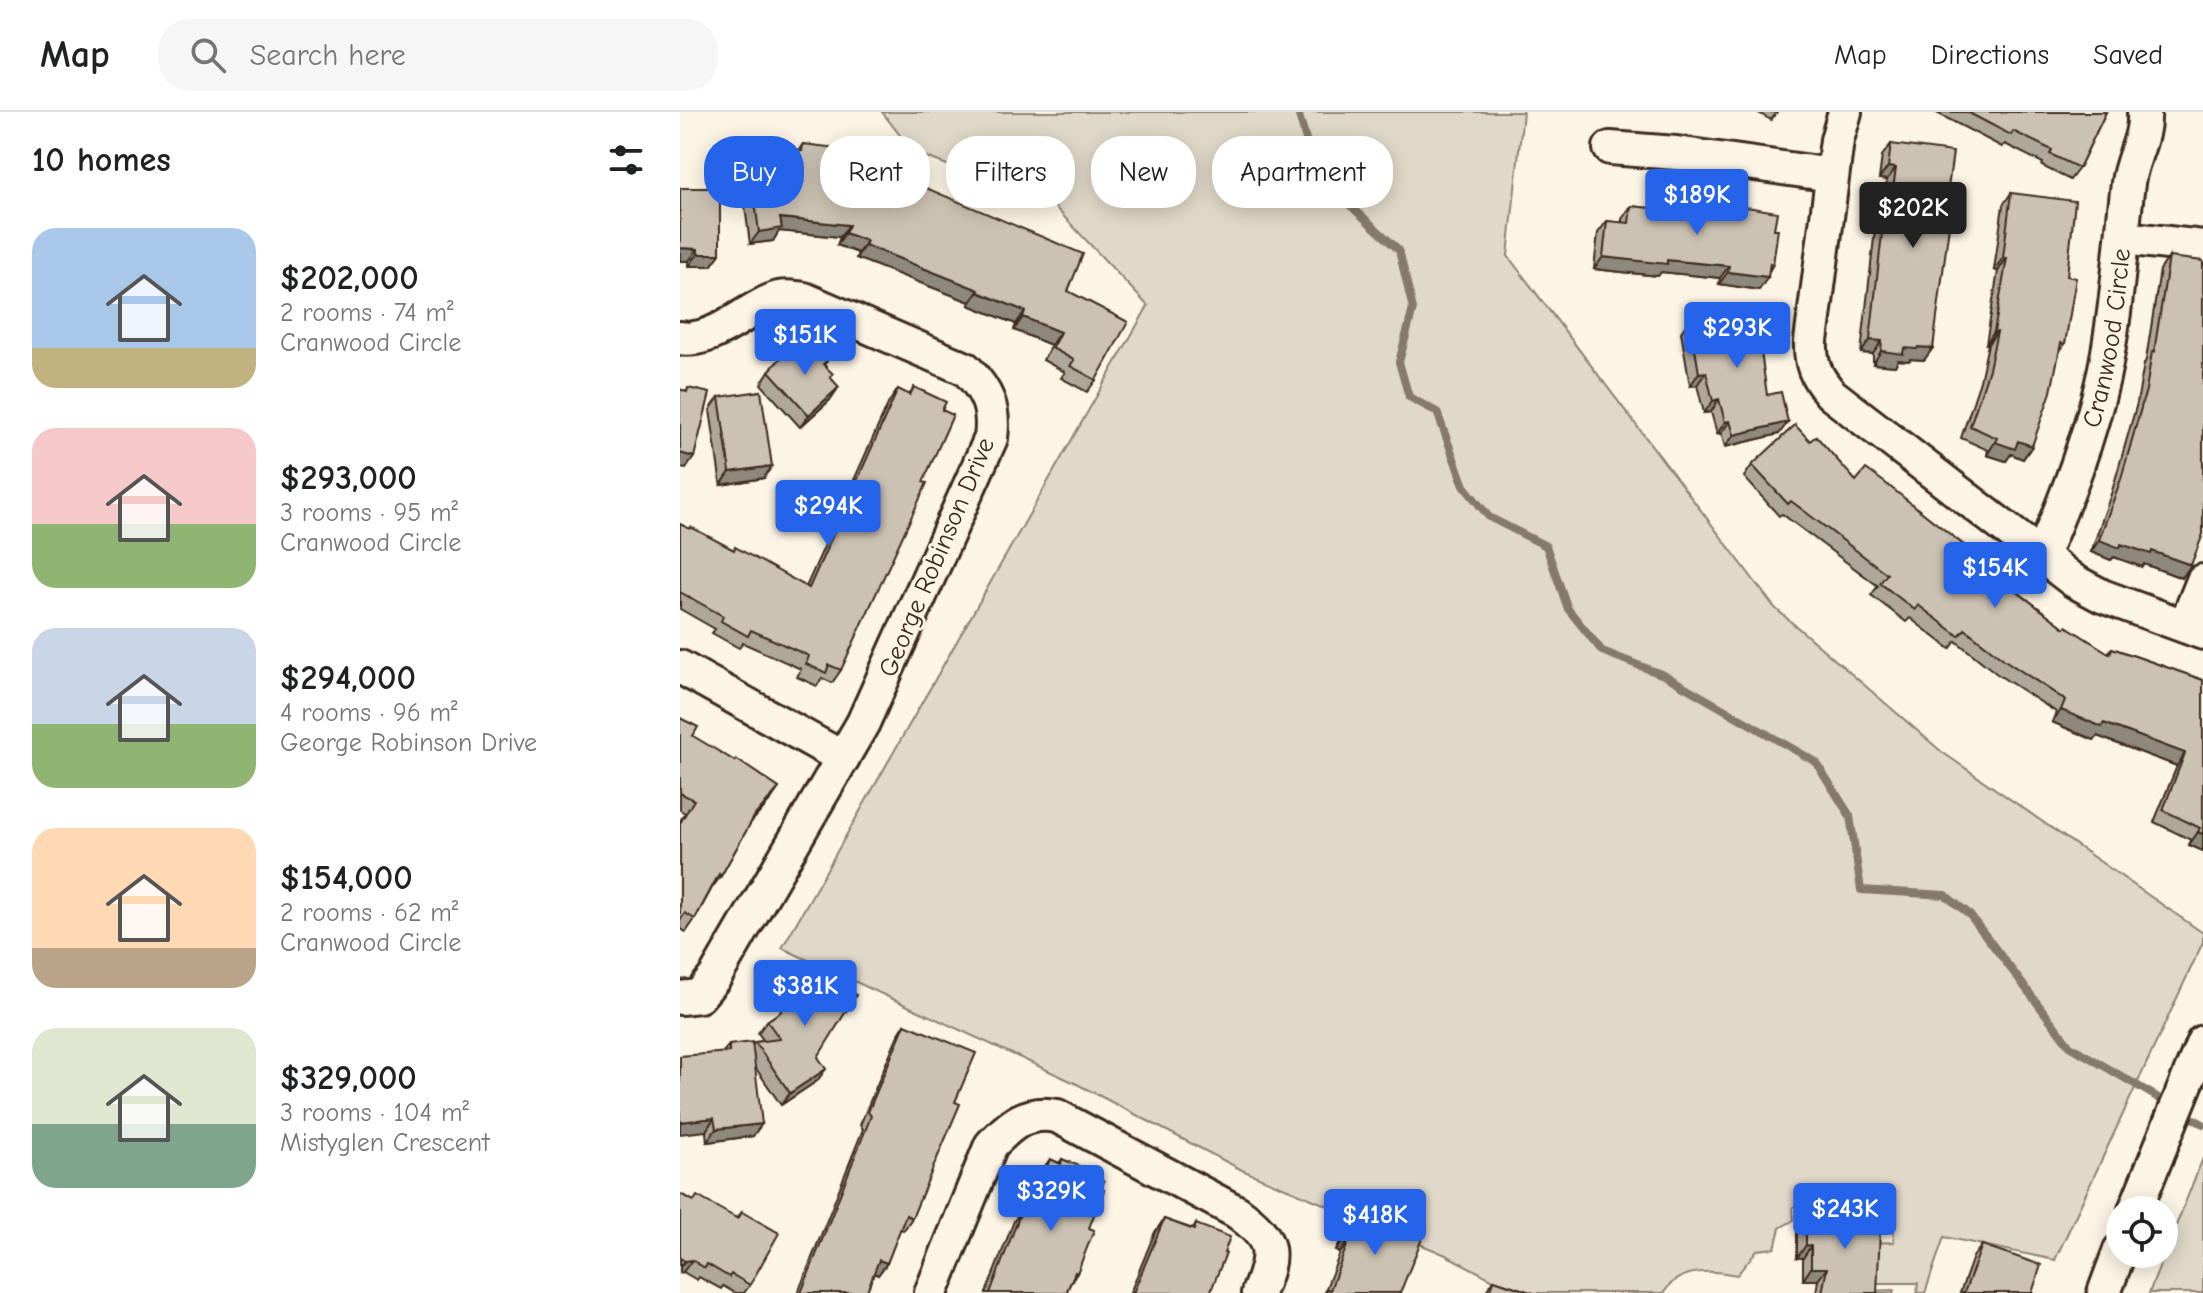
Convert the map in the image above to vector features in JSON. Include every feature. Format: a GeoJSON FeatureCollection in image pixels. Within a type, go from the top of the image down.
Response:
{"type":"FeatureCollection","features":[{"type":"Feature","properties":{"kind":"street"},"geometry":{"type":"LineString","coordinates":[[1845,112],[1837,140],[1811,341],[1810,358],[1817,378],[1831,394],[2041,557],[2074,581],[2102,596],[2194,630],[2203,581]]}},
{"type":"Feature","properties":{"kind":"street","name":"Cranwood Circle"},"geometry":{"type":"LineString","coordinates":[[2041,557],[2063,506],[2092,422],[2108,351],[2124,238],[2128,179],[2141,142],[2144,112]]}},
{"type":"Feature","properties":{"kind":"street"},"geometry":{"type":"LineString","coordinates":[[1610,148],[1676,153],[1832,175]]}},
{"type":"Feature","properties":{"kind":"street"},"geometry":{"type":"LineString","coordinates":[[2124,238],[2203,247]]}},
{"type":"Feature","properties":{"kind":"street","name":"George Robinson Drive"},"geometry":{"type":"LineString","coordinates":[[680,338],[714,332],[760,305],[783,297],[804,299],[966,369],[990,401],[993,421],[991,438],[863,723],[715,977],[699,996],[680,998]]}},
{"type":"Feature","properties":{"kind":"street"},"geometry":{"type":"LineString","coordinates":[[680,667],[843,758]]}},
{"type":"Feature","properties":{"kind":"street"},"geometry":{"type":"LineString","coordinates":[[2141,1196],[2203,1042]]}},
{"type":"Feature","properties":{"kind":"street"},"geometry":{"type":"LineString","coordinates":[[931,1293],[991,1145],[1009,1125],[1042,1113],[1057,1116],[1237,1212],[1257,1227],[1270,1249],[1268,1269],[1258,1293]]}},
{"type":"Feature","properties":{"kind":"street"},"geometry":{"type":"LineString","coordinates":[[2104,1293],[2113,1268]]}},
{"type":"Feature","properties":{"kind":"shaded area"},"geometry":{"type":"Polygon","coordinates":[[[882,112],[1523,112],[1508,256],[1775,608],[1942,752],[2203,933],[2203,942],[2055,1260],[1944,1237],[1925,1293],[1917,1293],[1918,1283],[1868,1283],[1868,1291],[1894,1290],[1893,1293],[1837,1293],[1872,1243],[1894,1242],[1893,1221],[1849,1193],[1793,1207],[1794,1220],[1780,1228],[1775,1248],[1757,1250],[1737,1275],[1697,1272],[1678,1279],[1664,1293],[1518,1293],[1446,1255],[1242,1170],[1075,1083],[782,948],[1148,306],[1056,208],[1075,208],[1075,136],[946,136],[946,165],[930,159],[930,136],[901,136],[882,112]]]}},
{"type":"Feature","properties":{"kind":"shaded area"},"geometry":{"type":"Polygon","coordinates":[[[2203,1158],[2203,1293],[2149,1293],[2159,1268],[2178,1268],[2178,1220],[2203,1158]]]}},
{"type":"Feature","properties":{"kind":"building"},"geometry":{"type":"Polygon","coordinates":[[[1967,112],[2106,112],[2079,168],[2050,154],[2052,150],[2013,131],[2011,135],[1967,112]]]}},
{"type":"Feature","properties":{"kind":"building"},"geometry":{"type":"Polygon","coordinates":[[[804,144],[820,146],[820,208],[930,208],[930,190],[946,196],[946,208],[974,208],[1083,254],[1068,291],[1128,322],[1096,380],[1070,366],[1074,360],[1052,348],[1060,332],[1023,317],[1025,311],[979,290],[865,245],[867,241],[845,233],[849,225],[780,218],[782,228],[759,232],[756,208],[804,208],[804,144]]]}},
{"type":"Feature","properties":{"kind":"building"},"geometry":{"type":"Polygon","coordinates":[[[1891,144],[1953,152],[1946,203],[1952,203],[1933,348],[1904,348],[1903,354],[1881,351],[1882,341],[1870,340],[1884,216],[1889,217],[1896,168],[1888,167],[1891,144]]]}},
{"type":"Feature","properties":{"kind":"building"},"geometry":{"type":"Polygon","coordinates":[[[680,188],[704,188],[704,208],[720,208],[720,254],[698,254],[698,249],[680,248],[680,188]]]}},
{"type":"Feature","properties":{"kind":"building"},"geometry":{"type":"Polygon","coordinates":[[[2011,193],[2075,201],[2067,276],[2076,278],[2065,344],[2061,343],[2051,392],[2032,446],[2018,441],[2015,449],[1995,442],[1997,438],[1970,426],[1989,369],[1997,332],[1994,332],[2007,258],[2003,258],[2011,193]]]}},
{"type":"Feature","properties":{"kind":"building"},"geometry":{"type":"Polygon","coordinates":[[[1704,200],[1777,212],[1774,229],[1778,229],[1768,277],[1728,272],[1729,266],[1667,260],[1667,264],[1603,257],[1607,221],[1629,223],[1631,206],[1680,211],[1680,205],[1703,208],[1704,200]]]}},
{"type":"Feature","properties":{"kind":"building"},"geometry":{"type":"Polygon","coordinates":[[[2169,257],[2203,261],[2203,534],[2191,565],[2152,551],[2151,554],[2121,544],[2120,548],[2099,540],[2121,479],[2146,390],[2169,257]]]}},
{"type":"Feature","properties":{"kind":"building"},"geometry":{"type":"Polygon","coordinates":[[[1755,308],[1767,395],[1781,392],[1788,422],[1734,435],[1730,421],[1725,422],[1719,399],[1713,401],[1706,372],[1699,373],[1690,319],[1755,308]]]}},
{"type":"Feature","properties":{"kind":"building"},"geometry":{"type":"Polygon","coordinates":[[[796,341],[806,351],[813,345],[827,361],[823,364],[833,374],[830,377],[839,387],[809,415],[769,371],[796,341]]]}},
{"type":"Feature","properties":{"kind":"building"},"geometry":{"type":"Polygon","coordinates":[[[914,387],[946,402],[942,410],[953,415],[923,482],[927,483],[841,670],[829,665],[826,673],[806,664],[809,656],[751,630],[748,636],[721,621],[723,616],[680,592],[680,524],[734,550],[735,547],[809,588],[898,389],[910,395],[914,387]]]}},
{"type":"Feature","properties":{"kind":"building"},"geometry":{"type":"Polygon","coordinates":[[[688,388],[710,393],[694,457],[680,453],[680,389],[687,392],[688,388]]]}},
{"type":"Feature","properties":{"kind":"building"},"geometry":{"type":"Polygon","coordinates":[[[761,391],[772,466],[730,472],[719,397],[761,391]]]}},
{"type":"Feature","properties":{"kind":"building"},"geometry":{"type":"Polygon","coordinates":[[[1795,425],[1810,441],[1816,436],[1856,481],[1866,469],[1965,546],[1962,550],[2065,628],[2110,654],[2112,648],[2203,680],[2203,834],[2198,832],[2200,828],[2163,810],[2185,753],[2104,723],[2102,727],[2061,710],[2065,700],[1965,629],[1959,636],[1918,605],[1915,610],[1880,583],[1887,574],[1791,501],[1788,504],[1752,465],[1795,425]]]}},
{"type":"Feature","properties":{"kind":"building"},"geometry":{"type":"Polygon","coordinates":[[[680,718],[698,727],[693,736],[736,759],[779,788],[755,815],[695,919],[685,913],[680,921],[680,823],[694,800],[680,793],[680,718]]]}},
{"type":"Feature","properties":{"kind":"building"},"geometry":{"type":"Polygon","coordinates":[[[809,966],[856,995],[818,1057],[826,1069],[790,1093],[755,1042],[780,1039],[767,1021],[780,1012],[809,966]]]}},
{"type":"Feature","properties":{"kind":"building"},"geometry":{"type":"Polygon","coordinates":[[[905,1024],[976,1053],[955,1102],[960,1104],[912,1218],[906,1215],[887,1263],[879,1260],[866,1293],[801,1293],[871,1116],[868,1112],[905,1024]]]}},
{"type":"Feature","properties":{"kind":"building"},"geometry":{"type":"Polygon","coordinates":[[[752,1042],[762,1124],[716,1129],[714,1118],[680,1122],[680,1056],[729,1052],[729,1045],[752,1042]]]}},
{"type":"Feature","properties":{"kind":"building"},"geometry":{"type":"Polygon","coordinates":[[[1050,1159],[1061,1164],[1062,1159],[1089,1170],[1088,1174],[1104,1181],[1101,1189],[1104,1190],[1089,1228],[1094,1230],[1077,1273],[1066,1293],[990,1293],[1022,1209],[1026,1203],[1031,1205],[1050,1159]]]}},
{"type":"Feature","properties":{"kind":"building"},"geometry":{"type":"Polygon","coordinates":[[[680,1194],[694,1201],[697,1196],[738,1219],[742,1212],[779,1233],[750,1285],[707,1264],[705,1268],[692,1260],[680,1258],[680,1194]]]}},
{"type":"Feature","properties":{"kind":"building"},"geometry":{"type":"Polygon","coordinates":[[[1357,1209],[1423,1236],[1400,1293],[1325,1293],[1327,1289],[1330,1290],[1357,1209]]]}},
{"type":"Feature","properties":{"kind":"building"},"geometry":{"type":"Polygon","coordinates":[[[1806,1213],[1876,1213],[1876,1231],[1880,1231],[1877,1293],[1822,1293],[1827,1268],[1811,1268],[1811,1246],[1806,1245],[1806,1213]]]}},
{"type":"Feature","properties":{"kind":"building"},"geometry":{"type":"Polygon","coordinates":[[[1164,1219],[1194,1230],[1196,1224],[1230,1237],[1210,1293],[1133,1293],[1164,1219]]]}},
{"type":"Feature","properties":{"kind":"building"},"geometry":{"type":"Polygon","coordinates":[[[1982,1245],[2041,1265],[2032,1293],[1964,1293],[1982,1245]]]}},
{"type":"Feature","properties":{"kind":"building"},"geometry":{"type":"Polygon","coordinates":[[[1494,1280],[1533,1293],[1490,1293],[1494,1280]]]}},
{"type":"Feature","properties":{"kind":"waterway"},"geometry":{"type":"LineString","coordinates":[[1298,112],[1316,174],[1399,250],[1413,309],[1399,362],[1409,397],[1437,412],[1464,486],[1489,517],[1546,546],[1568,609],[1602,651],[1666,676],[1816,762],[1850,816],[1861,890],[1945,895],[1969,914],[2070,1046],[2172,1106]]}},
{"type":"Feature","properties":{"kind":"waterway"},"geometry":{"type":"LineString","coordinates":[[2183,1113],[2203,1124]]}}]}
